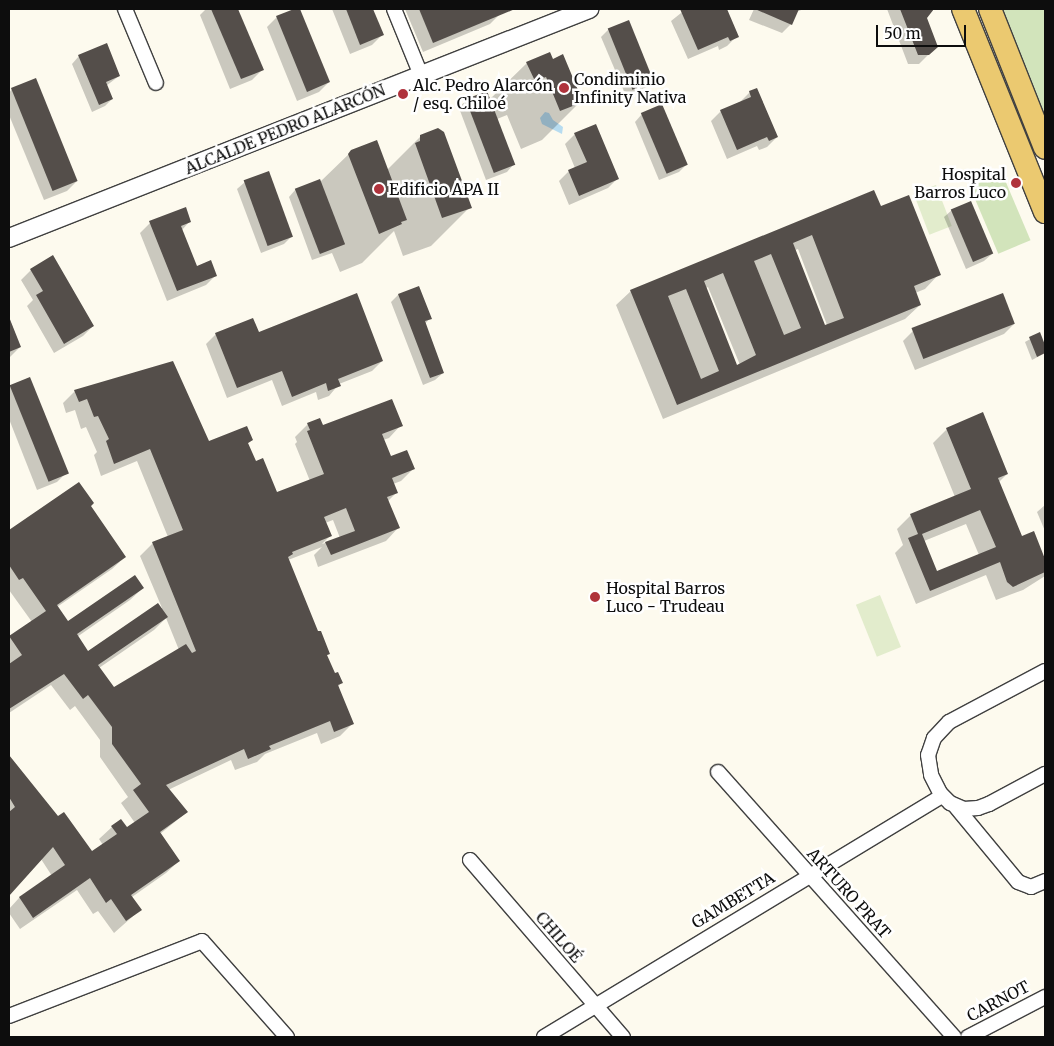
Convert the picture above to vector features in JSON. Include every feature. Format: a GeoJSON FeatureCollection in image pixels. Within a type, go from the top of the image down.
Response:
{"type":"FeatureCollection","features":[{"type":"Feature","properties":{"kind":"main road"},"geometry":{"type":"LineString","coordinates":[[963,9],[1045,212]]}},
{"type":"Feature","properties":{"kind":"main road"},"geometry":{"type":"LineString","coordinates":[[990,9],[1045,148]]}},
{"type":"Feature","properties":{"kind":"main road"},"geometry":{"type":"LineString","coordinates":[[1006,118],[1029,108]]}},
{"type":"Feature","properties":{"kind":"street"},"geometry":{"type":"LineString","coordinates":[[125,9],[156,83]]}},
{"type":"Feature","properties":{"kind":"street"},"geometry":{"type":"LineString","coordinates":[[394,9],[421,75]]}},
{"type":"Feature","properties":{"kind":"street","name":"ALCALDE PEDRO ALARCÓN"},"geometry":{"type":"LineString","coordinates":[[9,238],[589,9]]}},
{"type":"Feature","properties":{"kind":"street"},"geometry":{"type":"LineString","coordinates":[[1045,671],[953,720],[939,731],[930,746],[928,761],[931,775],[942,796],[956,806],[1018,882],[1031,887],[1045,882]]}},
{"type":"Feature","properties":{"kind":"street","name":"ARTURO PRAT"},"geometry":{"type":"LineString","coordinates":[[718,772],[954,1037]]}},
{"type":"Feature","properties":{"kind":"street"},"geometry":{"type":"LineString","coordinates":[[956,806],[968,809],[983,806],[1045,774]]}},
{"type":"Feature","properties":{"kind":"street","name":"GAMBETTA"},"geometry":{"type":"LineString","coordinates":[[544,1037],[809,874],[942,796]]}},
{"type":"Feature","properties":{"kind":"street","name":"CHILOÉ"},"geometry":{"type":"LineString","coordinates":[[470,860],[623,1037]]}},
{"type":"Feature","properties":{"kind":"street"},"geometry":{"type":"LineString","coordinates":[[9,1016],[202,941],[287,1037]]}},
{"type":"Feature","properties":{"kind":"street","name":"CARNOT"},"geometry":{"type":"LineString","coordinates":[[968,1037],[1045,997]]}},
{"type":"Feature","properties":{"kind":"green space"},"geometry":{"type":"Polygon","coordinates":[[[1000,9],[1045,9],[1045,124],[1000,9]]]}},
{"type":"Feature","properties":{"kind":"green space"},"geometry":{"type":"Polygon","coordinates":[[[1002,173],[1031,240],[998,254],[970,187],[1002,173]]]}},
{"type":"Feature","properties":{"kind":"green space"},"geometry":{"type":"Polygon","coordinates":[[[936,185],[952,226],[929,235],[914,194],[936,185]]]}},
{"type":"Feature","properties":{"kind":"green space"},"geometry":{"type":"Polygon","coordinates":[[[880,595],[901,647],[877,657],[856,605],[880,595]]]}},
{"type":"Feature","properties":{"kind":"water"},"geometry":{"type":"Polygon","coordinates":[[[545,112],[549,113],[553,120],[563,127],[562,134],[542,124],[540,118],[545,112]]]}},
{"type":"Feature","properties":{"kind":"building"},"geometry":{"type":"Polygon","coordinates":[[[211,9],[238,9],[264,70],[241,79],[211,9]]]}},
{"type":"Feature","properties":{"kind":"building"},"geometry":{"type":"Polygon","coordinates":[[[294,9],[300,9],[330,82],[307,92],[276,16],[294,9]]]}},
{"type":"Feature","properties":{"kind":"building"},"geometry":{"type":"Polygon","coordinates":[[[346,9],[373,9],[384,35],[360,45],[346,9]]]}},
{"type":"Feature","properties":{"kind":"building"},"geometry":{"type":"Polygon","coordinates":[[[419,9],[515,9],[433,43],[419,9]]]}},
{"type":"Feature","properties":{"kind":"building"},"geometry":{"type":"Polygon","coordinates":[[[680,9],[727,9],[739,37],[730,41],[728,37],[698,50],[680,9]]]}},
{"type":"Feature","properties":{"kind":"building"},"geometry":{"type":"Polygon","coordinates":[[[755,9],[799,9],[792,25],[755,9]]]}},
{"type":"Feature","properties":{"kind":"building"},"geometry":{"type":"Polygon","coordinates":[[[900,9],[934,9],[927,18],[938,47],[929,55],[918,55],[900,9]]]}},
{"type":"Feature","properties":{"kind":"building"},"geometry":{"type":"Polygon","coordinates":[[[629,20],[654,81],[632,90],[608,29],[629,20]]]}},
{"type":"Feature","properties":{"kind":"building"},"geometry":{"type":"Polygon","coordinates":[[[107,43],[120,76],[106,82],[113,99],[99,105],[78,55],[107,43]]]}},
{"type":"Feature","properties":{"kind":"building","name":"Condiminio Infinity Nativa"},"geometry":{"type":"Polygon","coordinates":[[[550,52],[553,59],[563,54],[583,102],[560,111],[546,77],[535,81],[526,62],[550,52]]]}},
{"type":"Feature","properties":{"kind":"building"},"geometry":{"type":"Polygon","coordinates":[[[36,78],[78,181],[53,191],[11,88],[36,78]]]}},
{"type":"Feature","properties":{"kind":"building"},"geometry":{"type":"Polygon","coordinates":[[[757,88],[778,137],[769,141],[767,137],[737,150],[720,110],[751,97],[749,91],[757,88]]]}},
{"type":"Feature","properties":{"kind":"building"},"geometry":{"type":"Polygon","coordinates":[[[487,91],[515,165],[494,173],[466,99],[487,91]]]}},
{"type":"Feature","properties":{"kind":"building"},"geometry":{"type":"Polygon","coordinates":[[[662,104],[688,165],[667,174],[641,113],[662,104]]]}},
{"type":"Feature","properties":{"kind":"building"},"geometry":{"type":"Polygon","coordinates":[[[596,124],[619,179],[579,196],[568,170],[587,162],[574,133],[596,124]]]}},
{"type":"Feature","properties":{"kind":"building"},"geometry":{"type":"Polygon","coordinates":[[[438,128],[444,132],[472,208],[442,218],[415,143],[420,141],[420,135],[438,128]]]}},
{"type":"Feature","properties":{"kind":"building","name":"Edificio APA II"},"geometry":{"type":"Polygon","coordinates":[[[377,140],[407,220],[379,234],[348,154],[351,150],[377,140]]]}},
{"type":"Feature","properties":{"kind":"building"},"geometry":{"type":"Polygon","coordinates":[[[269,171],[293,237],[268,246],[244,180],[269,171]]]}},
{"type":"Feature","properties":{"kind":"building"},"geometry":{"type":"Polygon","coordinates":[[[320,179],[345,244],[320,254],[295,189],[320,179]]]}},
{"type":"Feature","properties":{"kind":"building"},"geometry":{"type":"Polygon","coordinates":[[[874,190],[881,206],[909,195],[941,275],[914,286],[921,305],[677,405],[630,290],[874,190]],[[812,235],[793,243],[825,325],[844,318],[812,235]],[[771,254],[754,261],[784,335],[801,328],[771,254]],[[723,273],[704,281],[737,365],[756,355],[723,273]],[[686,289],[668,296],[701,379],[719,371],[686,289]]]}},
{"type":"Feature","properties":{"kind":"building"},"geometry":{"type":"Polygon","coordinates":[[[971,201],[993,253],[973,262],[951,210],[971,201]]]}},
{"type":"Feature","properties":{"kind":"building"},"geometry":{"type":"Polygon","coordinates":[[[186,207],[191,222],[181,226],[197,266],[211,260],[217,276],[177,291],[149,221],[186,207]]]}},
{"type":"Feature","properties":{"kind":"building"},"geometry":{"type":"Polygon","coordinates":[[[53,255],[94,326],[64,344],[36,295],[43,291],[30,269],[53,255]]]}},
{"type":"Feature","properties":{"kind":"building"},"geometry":{"type":"Polygon","coordinates":[[[419,286],[432,319],[425,321],[444,373],[430,378],[398,294],[419,286]]]}},
{"type":"Feature","properties":{"kind":"building"},"geometry":{"type":"Polygon","coordinates":[[[357,293],[383,361],[338,379],[341,386],[328,391],[326,383],[292,397],[282,371],[237,388],[215,333],[253,318],[259,332],[357,293]]]}},
{"type":"Feature","properties":{"kind":"building"},"geometry":{"type":"Polygon","coordinates":[[[1003,293],[1015,324],[923,359],[912,328],[1003,293]]]}},
{"type":"Feature","properties":{"kind":"building"},"geometry":{"type":"Polygon","coordinates":[[[9,317],[21,347],[9,352],[9,317]]]}},
{"type":"Feature","properties":{"kind":"building"},"geometry":{"type":"Polygon","coordinates":[[[1040,332],[1045,345],[1045,353],[1037,357],[1029,337],[1040,332]]]}},
{"type":"Feature","properties":{"kind":"building"},"geometry":{"type":"Polygon","coordinates":[[[173,361],[209,441],[247,426],[253,440],[248,443],[256,461],[263,458],[277,492],[324,474],[307,431],[310,430],[307,423],[320,418],[323,425],[392,399],[403,426],[382,434],[391,456],[407,450],[415,469],[392,478],[398,493],[387,497],[400,528],[331,555],[325,542],[355,531],[346,508],[324,517],[332,536],[292,552],[293,554],[288,557],[318,631],[321,631],[330,654],[327,655],[335,673],[338,672],[343,683],[338,685],[354,724],[334,732],[330,721],[269,746],[271,749],[248,759],[244,749],[166,785],[188,812],[160,832],[180,861],[131,895],[142,910],[126,921],[111,899],[106,903],[90,878],[33,918],[19,897],[65,865],[53,847],[9,896],[9,812],[15,807],[9,797],[9,755],[58,816],[64,812],[92,851],[117,834],[111,826],[121,819],[127,827],[149,812],[133,790],[141,784],[112,744],[112,727],[88,695],[83,699],[64,674],[9,709],[9,664],[22,655],[9,636],[46,611],[23,578],[19,580],[9,565],[9,530],[79,482],[94,503],[91,506],[126,557],[57,605],[68,621],[135,575],[144,588],[77,634],[88,651],[158,603],[168,617],[98,665],[114,687],[186,644],[192,653],[196,651],[152,542],[183,530],[150,449],[114,464],[106,441],[109,439],[98,416],[94,417],[87,399],[79,402],[74,390],[173,361]]]}},
{"type":"Feature","properties":{"kind":"building"},"geometry":{"type":"Polygon","coordinates":[[[30,377],[69,473],[49,482],[10,385],[30,377]]]}},
{"type":"Feature","properties":{"kind":"building"},"geometry":{"type":"Polygon","coordinates":[[[983,412],[1008,474],[998,478],[1022,536],[1034,531],[1045,559],[1045,572],[1013,587],[1007,582],[1000,562],[930,591],[908,538],[918,534],[910,514],[971,489],[946,428],[983,412]],[[980,510],[922,534],[937,571],[996,547],[980,510]]]}},
{"type":"Feature","properties":{"kind":"place","name":"Condiminio Infinity Nativa"},"geometry":{"type":"Point","coordinates":[564,88]}},
{"type":"Feature","properties":{"kind":"place","name":"Alc. Pedro Alarcón / esq. Chiloé"},"geometry":{"type":"Point","coordinates":[403,94]}},
{"type":"Feature","properties":{"kind":"place","name":"Hospital Barros Luco"},"geometry":{"type":"Point","coordinates":[1016,183]}},
{"type":"Feature","properties":{"kind":"place","name":"Edificio APA II"},"geometry":{"type":"Point","coordinates":[379,189]}},
{"type":"Feature","properties":{"kind":"place","name":"Hospital Barros Luco - Trudeau"},"geometry":{"type":"Point","coordinates":[595,597]}}]}
